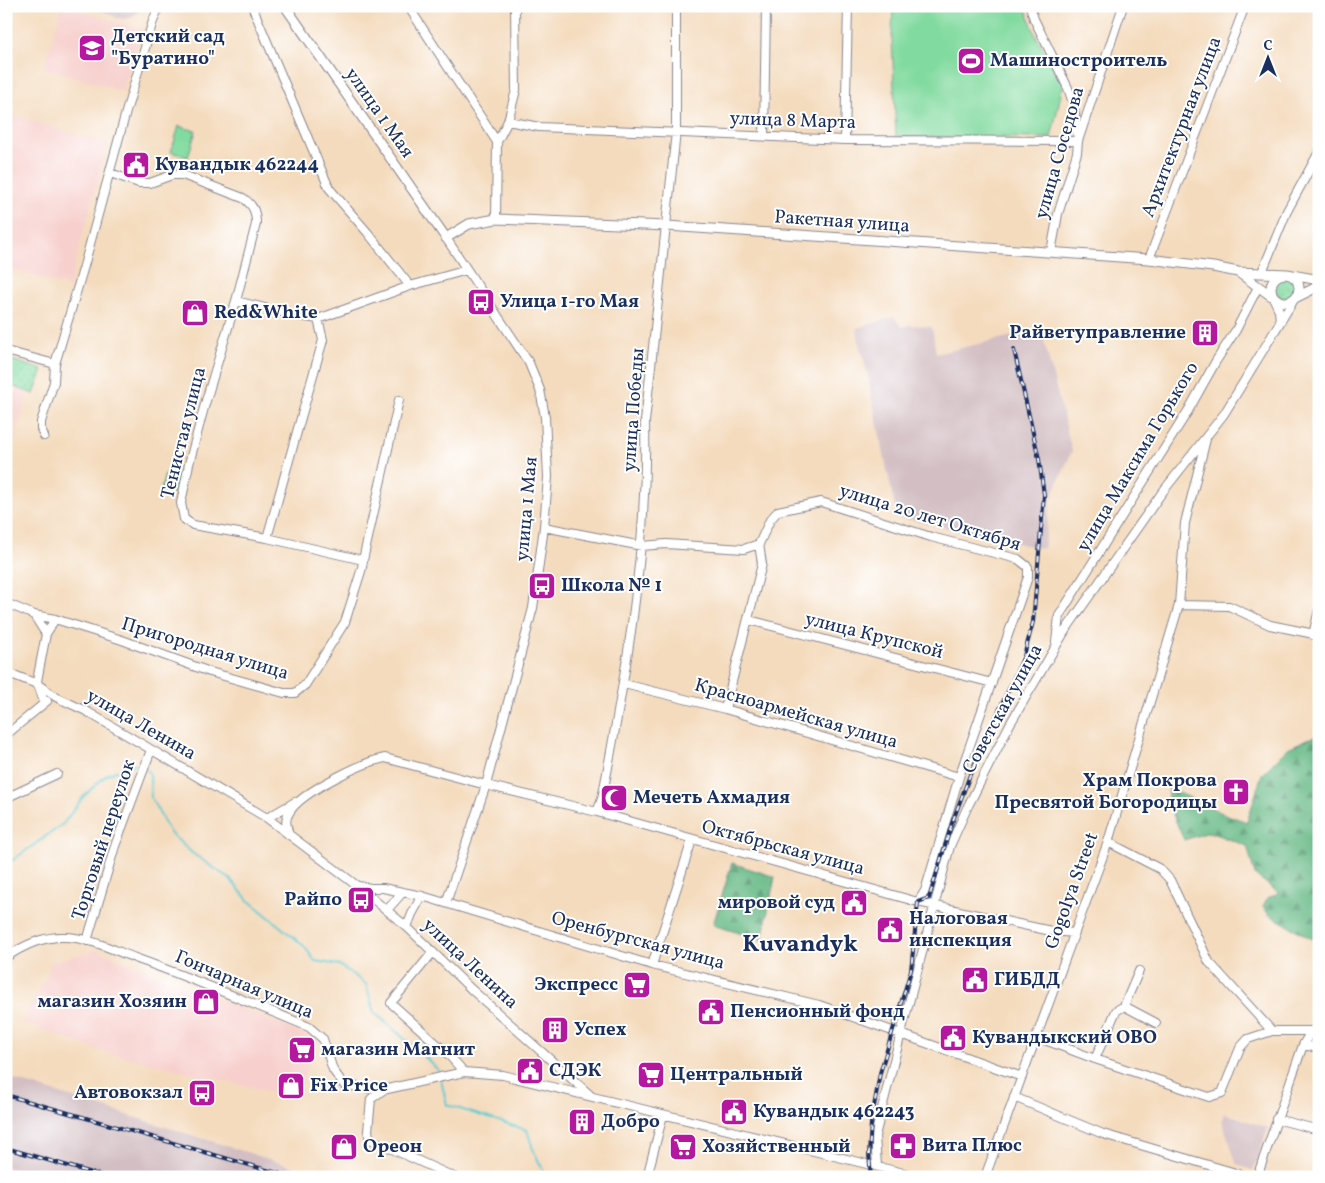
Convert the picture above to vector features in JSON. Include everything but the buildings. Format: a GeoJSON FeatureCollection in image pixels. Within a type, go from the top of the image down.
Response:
{"type":"FeatureCollection","features":[{"type":"Feature","properties":{"kind":"main road","name":"улица 1 Мая"},"geometry":{"type":"LineString","coordinates":[[285,6],[446,238]]}},
{"type":"Feature","properties":{"kind":"main road","name":"Ракетная улица"},"geometry":{"type":"LineString","coordinates":[[446,238],[469,224],[496,219],[667,226],[1149,259],[1238,272],[1287,274],[1319,280]]}},
{"type":"Feature","properties":{"kind":"main road","name":"Ракетная улица"},"geometry":{"type":"LineString","coordinates":[[1238,272],[1273,297]]}},
{"type":"Feature","properties":{"kind":"main road"},"geometry":{"type":"LineString","coordinates":[[1295,298],[1299,288],[1293,276],[1281,274],[1275,277],[1270,291],[1273,297],[1282,303],[1287,303],[1319,286]]}},
{"type":"Feature","properties":{"kind":"street"},"geometry":{"type":"LineString","coordinates":[[44,436],[41,422],[54,382],[55,364],[126,112],[159,6]]}},
{"type":"Feature","properties":{"kind":"street"},"geometry":{"type":"LineString","coordinates":[[252,6],[329,188],[410,286]]}},
{"type":"Feature","properties":{"kind":"street"},"geometry":{"type":"LineString","coordinates":[[408,6],[497,142]]}},
{"type":"Feature","properties":{"kind":"street"},"geometry":{"type":"LineString","coordinates":[[496,219],[497,142],[508,121],[516,90],[515,6]]}},
{"type":"Feature","properties":{"kind":"street","name":"улица Победы"},"geometry":{"type":"LineString","coordinates":[[597,812],[602,798],[624,684],[642,546],[646,468],[645,422],[676,132],[676,6]]}},
{"type":"Feature","properties":{"kind":"street"},"geometry":{"type":"LineString","coordinates":[[764,136],[766,6]]}},
{"type":"Feature","properties":{"kind":"street"},"geometry":{"type":"LineString","coordinates":[[845,140],[848,6]]}},
{"type":"Feature","properties":{"kind":"street"},"geometry":{"type":"LineString","coordinates":[[1030,6],[1034,19],[1068,88],[1074,106],[1078,141]]}},
{"type":"Feature","properties":{"kind":"street","name":"улица Соседова"},"geometry":{"type":"LineString","coordinates":[[1050,252],[1058,214],[1077,153],[1078,141],[1123,6]]}},
{"type":"Feature","properties":{"kind":"street","name":"Архитектурная улица"},"geometry":{"type":"LineString","coordinates":[[1149,259],[1245,6]]}},
{"type":"Feature","properties":{"kind":"street","name":"улица 8 Марта"},"geometry":{"type":"LineString","coordinates":[[508,121],[539,127],[845,140],[1078,141]]}},
{"type":"Feature","properties":{"kind":"street"},"geometry":{"type":"LineString","coordinates":[[1262,272],[1287,211],[1319,152]]}},
{"type":"Feature","properties":{"kind":"street"},"geometry":{"type":"LineString","coordinates":[[110,173],[139,183],[150,182],[172,175],[183,175],[243,198],[250,203],[256,213],[256,224],[236,301],[318,319],[410,286],[467,270]]}},
{"type":"Feature","properties":{"kind":"street","name":"улица 1 Мая"},"geometry":{"type":"LineString","coordinates":[[446,238],[529,363],[540,390],[548,447],[544,528],[533,608],[486,785],[446,902]]}},
{"type":"Feature","properties":{"kind":"street","name":"улица Максима Горького"},"geometry":{"type":"LineString","coordinates":[[1056,646],[1059,616],[1188,411],[1236,330],[1258,287]]}},
{"type":"Feature","properties":{"kind":"street"},"geometry":{"type":"LineString","coordinates":[[1273,297],[1279,310],[1280,322]]}},
{"type":"Feature","properties":{"kind":"street","name":"Советская улица"},"geometry":{"type":"LineString","coordinates":[[877,1166],[875,1136],[950,846],[967,808],[1010,724],[1056,646],[1161,494],[1224,414],[1295,298]]}},
{"type":"Feature","properties":{"kind":"street","name":"Тенистая улица"},"geometry":{"type":"LineString","coordinates":[[236,301],[202,413],[181,503],[184,519],[193,525],[267,538],[363,560]]}},
{"type":"Feature","properties":{"kind":"street"},"geometry":{"type":"LineString","coordinates":[[267,538],[323,340],[318,319]]}},
{"type":"Feature","properties":{"kind":"street"},"geometry":{"type":"LineString","coordinates":[[6,351],[55,364]]}},
{"type":"Feature","properties":{"kind":"street"},"geometry":{"type":"LineString","coordinates":[[363,560],[399,400]]}},
{"type":"Feature","properties":{"kind":"street","name":"Gogolya Street"},"geometry":{"type":"LineString","coordinates":[[985,1177],[1108,842],[1179,605],[1185,522],[1207,436]]}},
{"type":"Feature","properties":{"kind":"street","name":"улица 20 лет Октября"},"geometry":{"type":"LineString","coordinates":[[759,544],[770,520],[778,511],[821,502],[931,538],[1018,559],[1028,567],[1028,577],[992,683]]}},
{"type":"Feature","properties":{"kind":"street"},"geometry":{"type":"LineString","coordinates":[[544,528],[642,546],[666,544],[744,549],[759,544],[762,564],[726,709]]}},
{"type":"Feature","properties":{"kind":"street","name":"Пригородная улица"},"geometry":{"type":"LineString","coordinates":[[34,615],[55,619],[122,640],[210,672],[284,693],[295,693],[305,685],[345,622],[363,560]]}},
{"type":"Feature","properties":{"kind":"street"},"geometry":{"type":"LineString","coordinates":[[6,603],[34,615],[46,634]]}},
{"type":"Feature","properties":{"kind":"street"},"geometry":{"type":"LineString","coordinates":[[1179,605],[1229,606],[1270,625],[1316,635],[1319,610]]}},
{"type":"Feature","properties":{"kind":"street"},"geometry":{"type":"LineString","coordinates":[[44,702],[36,684],[46,634],[55,619]]}},
{"type":"Feature","properties":{"kind":"street","name":"улица Крупской"},"geometry":{"type":"LineString","coordinates":[[749,620],[992,683]]}},
{"type":"Feature","properties":{"kind":"street","name":"улица Ленина"},"geometry":{"type":"LineString","coordinates":[[6,672],[36,684],[56,697],[86,711],[267,818],[356,885],[407,927],[478,996],[592,1096],[920,1177]]}},
{"type":"Feature","properties":{"kind":"street"},"geometry":{"type":"LineString","coordinates":[[918,902],[925,891],[959,777],[992,683]]}},
{"type":"Feature","properties":{"kind":"street","name":"Красноармейская улица"},"geometry":{"type":"LineString","coordinates":[[624,684],[726,709],[959,777]]}},
{"type":"Feature","properties":{"kind":"street"},"geometry":{"type":"LineString","coordinates":[[6,734],[44,702],[56,697]]}},
{"type":"Feature","properties":{"kind":"street","name":"Торговый переулок"},"geometry":{"type":"LineString","coordinates":[[88,941],[115,846],[151,750]]}},
{"type":"Feature","properties":{"kind":"street","name":"Октябрьская улица"},"geometry":{"type":"LineString","coordinates":[[289,835],[286,819],[299,800],[348,772],[375,760],[385,758],[597,812],[918,902],[1051,931],[1075,933]]}},
{"type":"Feature","properties":{"kind":"street"},"geometry":{"type":"LineString","coordinates":[[6,798],[57,774]]}},
{"type":"Feature","properties":{"kind":"street"},"geometry":{"type":"LineString","coordinates":[[267,818],[299,800]]}},
{"type":"Feature","properties":{"kind":"street"},"geometry":{"type":"LineString","coordinates":[[652,966],[692,840]]}},
{"type":"Feature","properties":{"kind":"street"},"geometry":{"type":"LineString","coordinates":[[1108,842],[1160,868],[1170,880],[1209,962],[1272,1031]]}},
{"type":"Feature","properties":{"kind":"street","name":"Оренбургская улица"},"geometry":{"type":"LineString","coordinates":[[356,885],[383,888],[446,902],[652,966],[819,1005],[1022,1077]]}},
{"type":"Feature","properties":{"kind":"street"},"geometry":{"type":"LineString","coordinates":[[387,910],[403,892]]}},
{"type":"Feature","properties":{"kind":"street"},"geometry":{"type":"LineString","coordinates":[[407,927],[422,896]]}},
{"type":"Feature","properties":{"kind":"street","name":"Гончарная улица"},"geometry":{"type":"LineString","coordinates":[[6,957],[28,944],[48,938],[68,937],[88,941],[194,979],[308,1027],[323,1039],[333,1070],[344,1085],[383,1090],[427,1082],[464,1072],[503,1075],[592,1096]]}},
{"type":"Feature","properties":{"kind":"street"},"geometry":{"type":"LineString","coordinates":[[432,952],[391,1003],[448,1054],[464,1072]]}},
{"type":"Feature","properties":{"kind":"street"},"geometry":{"type":"LineString","coordinates":[[1095,1059],[1116,1012],[1124,1006],[1139,971]]}},
{"type":"Feature","properties":{"kind":"street"},"geometry":{"type":"LineString","coordinates":[[1124,1006],[1156,1023]]}},
{"type":"Feature","properties":{"kind":"street"},"geometry":{"type":"LineString","coordinates":[[1037,1037],[1095,1059],[1209,1097],[1222,1093],[1240,1048],[1248,1039],[1272,1031],[1315,1030]]}},
{"type":"Feature","properties":{"kind":"street"},"geometry":{"type":"LineString","coordinates":[[1257,1177],[1303,1045],[1315,1030]]}},
{"type":"Feature","properties":{"kind":"street"},"geometry":{"type":"LineString","coordinates":[[1303,1045],[1319,1048]]}},
{"type":"Feature","properties":{"kind":"street"},"geometry":{"type":"LineString","coordinates":[[383,1090],[371,1099],[368,1130],[370,1139],[454,1177]]}},
{"type":"Feature","properties":{"kind":"street"},"geometry":{"type":"LineString","coordinates":[[1014,1097],[1103,1134],[1239,1174],[1240,1177]]}},
{"type":"Feature","properties":{"kind":"street"},"geometry":{"type":"LineString","coordinates":[[647,1177],[663,1115]]}},
{"type":"Feature","properties":{"kind":"street"},"geometry":{"type":"LineString","coordinates":[[1276,1118],[1319,1130]]}},
{"type":"Feature","properties":{"kind":"shaded area","name":"Детский сад \"Буратино\""},"geometry":{"type":"Polygon","coordinates":[[[62,6],[141,29],[123,91],[44,68],[62,6]]]}},
{"type":"Feature","properties":{"kind":"shaded area"},"geometry":{"type":"Polygon","coordinates":[[[94,6],[145,6],[132,17],[126,19],[117,18],[94,6]]]}},
{"type":"Feature","properties":{"kind":"shaded area"},"geometry":{"type":"Polygon","coordinates":[[[6,113],[107,144],[69,287],[6,267],[6,113]]]}},
{"type":"Feature","properties":{"kind":"shaded area"},"geometry":{"type":"Polygon","coordinates":[[[894,317],[902,327],[911,325],[932,327],[936,354],[1041,329],[1072,451],[1051,498],[1044,549],[897,517],[857,328],[894,317]]]}},
{"type":"Feature","properties":{"kind":"shaded area"},"geometry":{"type":"Polygon","coordinates":[[[6,387],[28,394],[6,466],[6,387]]]}},
{"type":"Feature","properties":{"kind":"shaded area"},"geometry":{"type":"Polygon","coordinates":[[[97,950],[318,1040],[294,1098],[102,1051],[23,1023],[48,974],[50,962],[97,950]]]}},
{"type":"Feature","properties":{"kind":"shaded area"},"geometry":{"type":"Polygon","coordinates":[[[6,1077],[326,1177],[40,1177],[6,1167],[6,1077]]]}},
{"type":"Feature","properties":{"kind":"shaded area"},"geometry":{"type":"Polygon","coordinates":[[[1224,1113],[1268,1128],[1253,1170],[1237,1165],[1222,1120],[1224,1113]]]}},
{"type":"Feature","properties":{"kind":"green space","name":"Машиностроитель"},"geometry":{"type":"Polygon","coordinates":[[[893,6],[1025,6],[1035,34],[1063,85],[1051,138],[896,137],[892,37],[893,6]]]}},
{"type":"Feature","properties":{"kind":"green space"},"geometry":{"type":"Polygon","coordinates":[[[179,126],[196,131],[188,157],[171,152],[179,126]]]}},
{"type":"Feature","properties":{"kind":"green space"},"geometry":{"type":"Polygon","coordinates":[[[1285,276],[1293,279],[1296,287],[1293,295],[1285,298],[1277,295],[1274,287],[1277,279],[1285,276]]]}},
{"type":"Feature","properties":{"kind":"green space"},"geometry":{"type":"Polygon","coordinates":[[[6,358],[43,370],[34,394],[6,384],[6,358]]]}},
{"type":"Feature","properties":{"kind":"green space"},"geometry":{"type":"Polygon","coordinates":[[[165,474],[179,474],[175,494],[161,489],[165,474]]]}},
{"type":"Feature","properties":{"kind":"green space"},"geometry":{"type":"Polygon","coordinates":[[[1319,734],[1319,943],[1268,914],[1263,906],[1267,899],[1279,893],[1255,875],[1247,846],[1209,832],[1184,840],[1167,801],[1169,788],[1222,813],[1247,822],[1262,774],[1288,748],[1319,734]]]}},
{"type":"Feature","properties":{"kind":"green space"},"geometry":{"type":"Polygon","coordinates":[[[732,863],[775,877],[762,940],[713,925],[732,863]]]}},
{"type":"Feature","properties":{"kind":"waterway"},"geometry":{"type":"LineString","coordinates":[[6,865],[63,824],[84,796],[106,775],[134,764],[142,766]]}},
{"type":"Feature","properties":{"kind":"waterway"},"geometry":{"type":"LineString","coordinates":[[147,770],[150,775],[151,798],[170,833],[192,853],[230,879],[248,900],[304,946],[315,961],[339,965],[366,984],[374,1012],[425,1057],[439,1071],[440,1075]]}},
{"type":"Feature","properties":{"kind":"waterway"},"geometry":{"type":"LineString","coordinates":[[441,1080],[447,1105],[527,1130],[533,1149],[546,1177]]}},
{"type":"Feature","properties":{"kind":"railway"},"geometry":{"type":"LineString","coordinates":[[871,1177],[869,1154],[871,1123],[880,1073],[911,970],[918,902],[929,898],[952,823],[971,772],[1024,656],[1033,622],[1044,495],[1039,459],[1014,350]]}},
{"type":"Feature","properties":{"kind":"railway"},"geometry":{"type":"LineString","coordinates":[[6,1095],[291,1177]]}},
{"type":"Feature","properties":{"kind":"railway"},"geometry":{"type":"LineString","coordinates":[[6,1148],[106,1177]]}},
{"type":"Feature","properties":{"kind":"place","name":"Детский сад \"Буратино\""},"geometry":{"type":"Point","coordinates":[92,48]}},
{"type":"Feature","properties":{"kind":"place","name":"Машиностроитель"},"geometry":{"type":"Point","coordinates":[971,61]}},
{"type":"Feature","properties":{"kind":"place","name":"Кувандык 462244"},"geometry":{"type":"Point","coordinates":[136,165]}},
{"type":"Feature","properties":{"kind":"place","name":"Улица 1-го Мая"},"geometry":{"type":"Point","coordinates":[481,302]}},
{"type":"Feature","properties":{"kind":"place","name":"Red&White"},"geometry":{"type":"Point","coordinates":[195,313]}},
{"type":"Feature","properties":{"kind":"place","name":"Райветуправление"},"geometry":{"type":"Point","coordinates":[1205,333]}},
{"type":"Feature","properties":{"kind":"place","name":"Школа № 1"},"geometry":{"type":"Point","coordinates":[542,586]}},
{"type":"Feature","properties":{"kind":"place","name":"Храм Покрова Пресвятой Богородицы"},"geometry":{"type":"Point","coordinates":[1236,792]}},
{"type":"Feature","properties":{"kind":"place","name":"Мечеть Ахмадия"},"geometry":{"type":"Point","coordinates":[614,798]}},
{"type":"Feature","properties":{"kind":"place","name":"Райпо"},"geometry":{"type":"Point","coordinates":[361,900]}},
{"type":"Feature","properties":{"kind":"place","name":"мировой суд"},"geometry":{"type":"Point","coordinates":[854,903]}},
{"type":"Feature","properties":{"kind":"place","name":"Налоговая инспекция"},"geometry":{"type":"Point","coordinates":[890,930]}},
{"type":"Feature","properties":{"kind":"place","name":"ГИБДД"},"geometry":{"type":"Point","coordinates":[975,980]}},
{"type":"Feature","properties":{"kind":"place","name":"Экспресс"},"geometry":{"type":"Point","coordinates":[637,985]}},
{"type":"Feature","properties":{"kind":"place","name":"магазин Хозяин"},"geometry":{"type":"Point","coordinates":[206,1002]}},
{"type":"Feature","properties":{"kind":"place","name":"Пенсионный фонд"},"geometry":{"type":"Point","coordinates":[711,1012]}},
{"type":"Feature","properties":{"kind":"place","name":"Успех"},"geometry":{"type":"Point","coordinates":[555,1030]}},
{"type":"Feature","properties":{"kind":"place","name":"Кувандыкский ОВО"},"geometry":{"type":"Point","coordinates":[953,1038]}},
{"type":"Feature","properties":{"kind":"place","name":"магазин Магнит"},"geometry":{"type":"Point","coordinates":[302,1050]}},
{"type":"Feature","properties":{"kind":"place","name":"СДЭК"},"geometry":{"type":"Point","coordinates":[530,1071]}},
{"type":"Feature","properties":{"kind":"place","name":"Центральный"},"geometry":{"type":"Point","coordinates":[651,1075]}},
{"type":"Feature","properties":{"kind":"place","name":"Fix Price"},"geometry":{"type":"Point","coordinates":[291,1086]}},
{"type":"Feature","properties":{"kind":"place","name":"Автовокзал"},"geometry":{"type":"Point","coordinates":[202,1093]}},
{"type":"Feature","properties":{"kind":"place","name":"Кувандык 462243"},"geometry":{"type":"Point","coordinates":[734,1112]}},
{"type":"Feature","properties":{"kind":"place","name":"Добро"},"geometry":{"type":"Point","coordinates":[582,1122]}},
{"type":"Feature","properties":{"kind":"place","name":"Вита Плюс"},"geometry":{"type":"Point","coordinates":[903,1146]}},
{"type":"Feature","properties":{"kind":"place","name":"Ореон"},"geometry":{"type":"Point","coordinates":[344,1147]}},
{"type":"Feature","properties":{"kind":"place","name":"Хозяйственный"},"geometry":{"type":"Point","coordinates":[683,1147]}},
{"type":"Feature","properties":{"kind":"district","name":"Kuvandyk"},"geometry":{"type":"Point","coordinates":[800,945]}}]}
